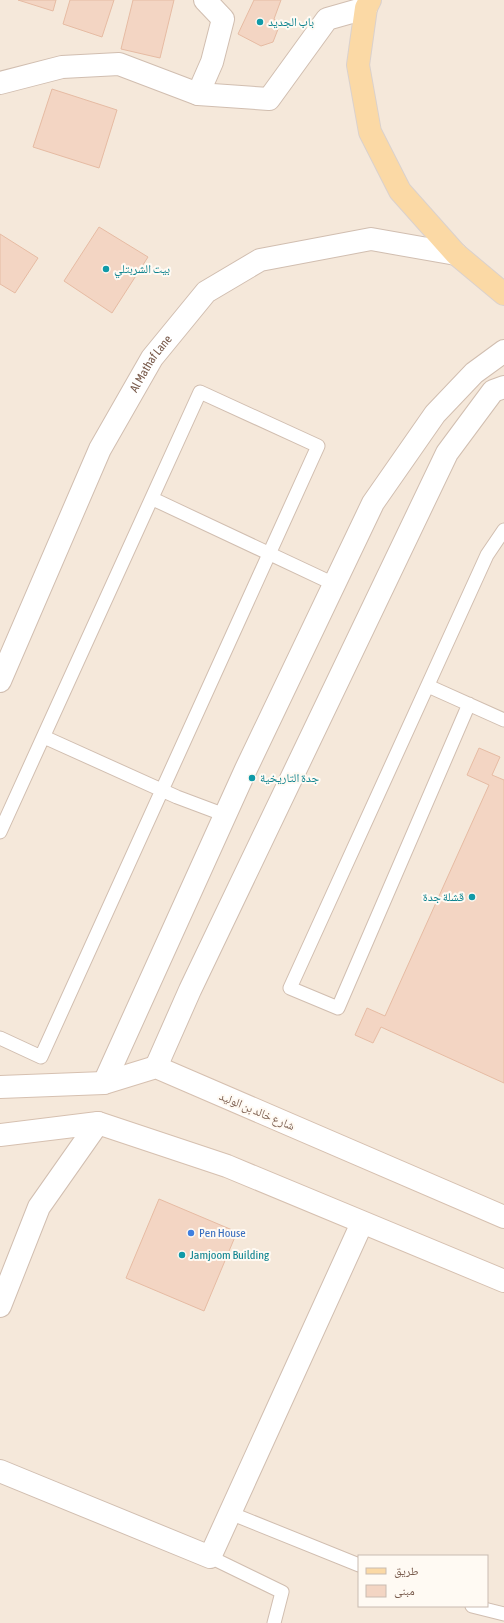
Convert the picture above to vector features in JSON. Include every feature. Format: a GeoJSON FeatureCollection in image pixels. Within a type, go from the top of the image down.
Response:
{"type":"FeatureCollection","features":[{"type":"Feature","properties":{"kind":"main road"},"geometry":{"type":"LineString","coordinates":[[368,4],[358,65],[370,132],[400,191],[456,254],[504,294]]}},
{"type":"Feature","properties":{"kind":"street"},"geometry":{"type":"LineString","coordinates":[[198,94],[212,62],[223,19],[205,0]]}},
{"type":"Feature","properties":{"kind":"street"},"geometry":{"type":"LineString","coordinates":[[0,83],[62,66],[120,64],[198,94],[268,100],[327,19],[368,4]]}},
{"type":"Feature","properties":{"kind":"street","name":"Al Mathaf Lane"},"geometry":{"type":"LineString","coordinates":[[0,681],[100,449],[152,358],[206,292],[260,260],[371,239],[456,254]]}},
{"type":"Feature","properties":{"kind":"street"},"geometry":{"type":"LineString","coordinates":[[104,1082],[225,815],[373,503],[436,414],[474,373],[504,351]]}},
{"type":"Feature","properties":{"kind":"street"},"geometry":{"type":"LineString","coordinates":[[0,1087],[104,1082],[156,1067],[190,990],[447,453],[493,392],[504,387]]}},
{"type":"Feature","properties":{"kind":"street","name":"شارع خالد بن الوليد"},"geometry":{"type":"LineString","coordinates":[[156,1067],[504,1217]]}},
{"type":"Feature","properties":{"kind":"street"},"geometry":{"type":"LineString","coordinates":[[0,1135],[98,1123],[227,1166],[504,1281]]}},
{"type":"Feature","properties":{"kind":"street"},"geometry":{"type":"LineString","coordinates":[[0,1306],[39,1207],[98,1123]]}},
{"type":"Feature","properties":{"kind":"street"},"geometry":{"type":"LineString","coordinates":[[0,1471],[210,1557],[362,1223]]}},
{"type":"Feature","properties":{"kind":"lane"},"geometry":{"type":"LineString","coordinates":[[0,832],[200,392],[318,446],[41,1057],[0,1038]]}},
{"type":"Feature","properties":{"kind":"lane"},"geometry":{"type":"LineString","coordinates":[[152,499],[334,584]]}},
{"type":"Feature","properties":{"kind":"lane"},"geometry":{"type":"LineString","coordinates":[[469,704],[338,1008],[290,988],[487,555],[504,530]]}},
{"type":"Feature","properties":{"kind":"lane"},"geometry":{"type":"LineString","coordinates":[[428,686],[504,720]]}},
{"type":"Feature","properties":{"kind":"lane"},"geometry":{"type":"LineString","coordinates":[[44,737],[162,790],[225,815]]}},
{"type":"Feature","properties":{"kind":"lane"},"geometry":{"type":"LineString","coordinates":[[230,1514],[358,1565]]}},
{"type":"Feature","properties":{"kind":"lane"},"geometry":{"type":"LineString","coordinates":[[210,1557],[282,1592],[274,1623]]}},
{"type":"Feature","properties":{"kind":"lane"},"geometry":{"type":"LineString","coordinates":[[476,1607],[504,1614]]}},
{"type":"Feature","properties":{"kind":"shaded area","name":"جدة التاريخية"},"geometry":{"type":"Polygon","coordinates":[[[0,0],[504,0],[504,1623],[0,1623],[0,0]]]}},
{"type":"Feature","properties":{"kind":"building"},"geometry":{"type":"Polygon","coordinates":[[[18,0],[56,0],[53,11],[18,0]]]}},
{"type":"Feature","properties":{"kind":"building"},"geometry":{"type":"Polygon","coordinates":[[[70,0],[114,0],[102,37],[63,24],[70,0]]]}},
{"type":"Feature","properties":{"kind":"building"},"geometry":{"type":"Polygon","coordinates":[[[133,0],[174,0],[160,58],[121,49],[133,0]]]}},
{"type":"Feature","properties":{"kind":"building","name":"باب الجديد"},"geometry":{"type":"Polygon","coordinates":[[[254,0],[281,0],[274,19],[280,24],[273,42],[261,46],[238,34],[254,0]]]}},
{"type":"Feature","properties":{"kind":"building"},"geometry":{"type":"Polygon","coordinates":[[[52,89],[117,110],[99,168],[33,147],[52,89]]]}},
{"type":"Feature","properties":{"kind":"building","name":"بيت الشربتلي"},"geometry":{"type":"Polygon","coordinates":[[[99,227],[148,257],[112,313],[64,281],[99,227]]]}},
{"type":"Feature","properties":{"kind":"building"},"geometry":{"type":"Polygon","coordinates":[[[0,234],[38,258],[15,293],[0,284],[0,234]]]}},
{"type":"Feature","properties":{"kind":"building","name":"قشلة جدة"},"geometry":{"type":"Polygon","coordinates":[[[479,748],[500,757],[492,775],[504,780],[504,1083],[381,1027],[373,1043],[355,1035],[367,1008],[385,1016],[489,785],[467,775],[479,748]]]}},
{"type":"Feature","properties":{"kind":"building","name":"Jamjoom Building"},"geometry":{"type":"Polygon","coordinates":[[[159,1199],[237,1232],[204,1311],[126,1278],[159,1199]]]}},
{"type":"Feature","properties":{"kind":"place","name":"باب الجديد"},"geometry":{"type":"Point","coordinates":[260,22]}},
{"type":"Feature","properties":{"kind":"place","name":"بيت الشربتلي"},"geometry":{"type":"Point","coordinates":[106,269]}},
{"type":"Feature","properties":{"kind":"place","name":"جدة التاريخية"},"geometry":{"type":"Point","coordinates":[252,778]}},
{"type":"Feature","properties":{"kind":"place","name":"قشلة جدة"},"geometry":{"type":"Point","coordinates":[472,897]}},
{"type":"Feature","properties":{"kind":"place","name":"Pen House"},"geometry":{"type":"Point","coordinates":[191,1233]}},
{"type":"Feature","properties":{"kind":"place","name":"Jamjoom Building"},"geometry":{"type":"Point","coordinates":[182,1255]}}]}
